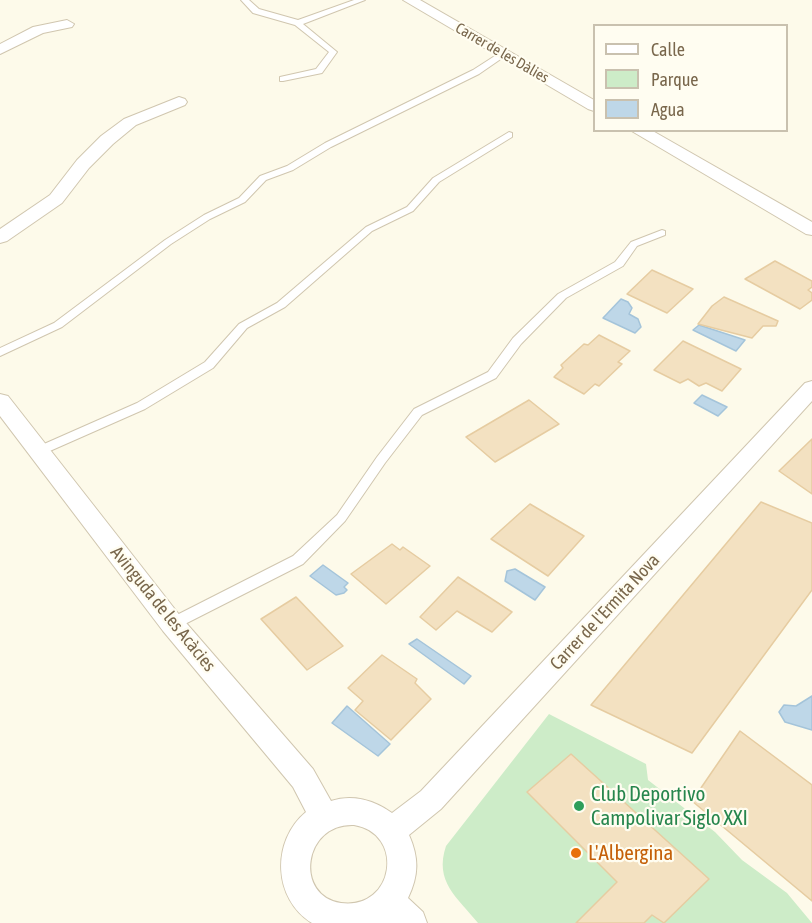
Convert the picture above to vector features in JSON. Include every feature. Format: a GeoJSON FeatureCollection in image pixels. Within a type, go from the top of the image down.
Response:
{"type":"FeatureCollection","features":[{"type":"Feature","properties":{"kind":"street","name":"Carrer de les Dàlies"},"geometry":{"type":"LineString","coordinates":[[410,0],[593,105]]}},
{"type":"Feature","properties":{"kind":"street"},"geometry":{"type":"LineString","coordinates":[[0,50],[38,30],[67,24]]}},
{"type":"Feature","properties":{"kind":"street"},"geometry":{"type":"LineString","coordinates":[[0,237],[56,199],[83,164],[106,140],[129,122],[179,102]]}},
{"type":"Feature","properties":{"kind":"street"},"geometry":{"type":"LineString","coordinates":[[641,132],[812,230]]}},
{"type":"Feature","properties":{"kind":"street","name":"Carrer de l'Ermita Nova"},"geometry":{"type":"LineString","coordinates":[[392,831],[431,800],[812,388]]}},
{"type":"Feature","properties":{"kind":"street","name":"Avinguda de les Acàcies"},"geometry":{"type":"LineString","coordinates":[[0,401],[172,624],[303,778],[325,818]]}},
{"type":"Feature","properties":{"kind":"street"},"geometry":{"type":"LineString","coordinates":[[343,812],[361,813],[378,819],[392,831],[400,843],[404,858],[403,873],[398,888],[389,900],[374,912],[356,918],[318,918],[298,888],[294,872],[301,840],[312,827],[325,818],[343,812]]}},
{"type":"Feature","properties":{"kind":"street"},"geometry":{"type":"LineString","coordinates":[[389,900],[412,923]]}},
{"type":"Feature","properties":{"kind":"lane"},"geometry":{"type":"LineString","coordinates":[[245,0],[256,11],[298,23],[333,52],[320,72],[283,79]]}},
{"type":"Feature","properties":{"kind":"lane"},"geometry":{"type":"LineString","coordinates":[[298,23],[361,0]]}},
{"type":"Feature","properties":{"kind":"lane"},"geometry":{"type":"LineString","coordinates":[[0,352],[58,325],[168,242],[207,217],[242,200],[263,178],[290,168],[328,145],[476,72],[504,54]]}},
{"type":"Feature","properties":{"kind":"lane"},"geometry":{"type":"LineString","coordinates":[[39,451],[141,406],[209,365],[243,326],[281,305],[369,229],[410,210],[436,180],[509,135]]}},
{"type":"Feature","properties":{"kind":"lane"},"geometry":{"type":"LineString","coordinates":[[172,624],[298,561],[341,518],[418,412],[492,375],[517,341],[562,296],[620,264],[634,244],[662,232]]}},
{"type":"Feature","properties":{"kind":"green space","name":"Club Deportivo Campolivar Siglo XXI"},"geometry":{"type":"Polygon","coordinates":[[[549,714],[646,764],[648,780],[715,832],[742,860],[787,893],[812,923],[478,923],[455,897],[445,879],[443,859],[446,846],[549,714]]]}},
{"type":"Feature","properties":{"kind":"water"},"geometry":{"type":"Polygon","coordinates":[[[621,299],[628,302],[632,308],[629,314],[638,319],[641,327],[635,333],[603,318],[621,299]]]}},
{"type":"Feature","properties":{"kind":"water"},"geometry":{"type":"Polygon","coordinates":[[[699,325],[745,340],[736,351],[693,330],[699,325]]]}},
{"type":"Feature","properties":{"kind":"water"},"geometry":{"type":"Polygon","coordinates":[[[702,395],[727,407],[718,416],[694,403],[702,395]]]}},
{"type":"Feature","properties":{"kind":"water"},"geometry":{"type":"Polygon","coordinates":[[[323,565],[348,583],[344,587],[347,590],[344,593],[336,595],[310,576],[323,565]]]}},
{"type":"Feature","properties":{"kind":"water"},"geometry":{"type":"Polygon","coordinates":[[[515,569],[545,587],[535,600],[505,581],[507,571],[515,569]]]}},
{"type":"Feature","properties":{"kind":"water"},"geometry":{"type":"Polygon","coordinates":[[[417,639],[471,676],[464,684],[409,644],[417,639]]]}},
{"type":"Feature","properties":{"kind":"water"},"geometry":{"type":"Polygon","coordinates":[[[812,696],[812,730],[785,722],[779,712],[784,705],[796,706],[812,696]]]}},
{"type":"Feature","properties":{"kind":"water"},"geometry":{"type":"Polygon","coordinates":[[[347,706],[390,744],[378,756],[332,723],[347,706]]]}},
{"type":"Feature","properties":{"kind":"building"},"geometry":{"type":"Polygon","coordinates":[[[775,261],[812,281],[812,287],[808,290],[812,293],[812,300],[800,309],[745,279],[775,261]]]}},
{"type":"Feature","properties":{"kind":"building"},"geometry":{"type":"Polygon","coordinates":[[[652,270],[693,289],[667,313],[627,294],[652,270]]]}},
{"type":"Feature","properties":{"kind":"building"},"geometry":{"type":"Polygon","coordinates":[[[724,297],[778,321],[776,326],[763,326],[752,338],[698,324],[712,306],[724,297]]]}},
{"type":"Feature","properties":{"kind":"building"},"geometry":{"type":"Polygon","coordinates":[[[599,335],[630,351],[618,362],[622,364],[599,386],[595,384],[584,394],[554,377],[563,368],[561,365],[584,344],[588,345],[599,335]]]}},
{"type":"Feature","properties":{"kind":"building"},"geometry":{"type":"Polygon","coordinates":[[[683,341],[741,369],[722,391],[706,383],[699,386],[688,379],[680,383],[654,370],[683,341]]]}},
{"type":"Feature","properties":{"kind":"building"},"geometry":{"type":"Polygon","coordinates":[[[529,400],[559,424],[495,462],[466,437],[529,400]]]}},
{"type":"Feature","properties":{"kind":"building"},"geometry":{"type":"Polygon","coordinates":[[[812,439],[812,494],[779,471],[812,439]]]}},
{"type":"Feature","properties":{"kind":"building"},"geometry":{"type":"Polygon","coordinates":[[[761,502],[812,523],[812,590],[692,753],[591,705],[761,502]]]}},
{"type":"Feature","properties":{"kind":"building"},"geometry":{"type":"Polygon","coordinates":[[[530,504],[584,536],[548,576],[491,539],[530,504]]]}},
{"type":"Feature","properties":{"kind":"building"},"geometry":{"type":"Polygon","coordinates":[[[392,544],[400,550],[403,547],[430,566],[386,604],[351,574],[392,544]]]}},
{"type":"Feature","properties":{"kind":"building"},"geometry":{"type":"Polygon","coordinates":[[[458,577],[512,612],[492,632],[457,611],[436,630],[420,617],[458,577]]]}},
{"type":"Feature","properties":{"kind":"building"},"geometry":{"type":"Polygon","coordinates":[[[296,597],[343,646],[307,670],[261,619],[296,597]]]}},
{"type":"Feature","properties":{"kind":"building"},"geometry":{"type":"Polygon","coordinates":[[[382,655],[417,679],[415,683],[431,699],[391,740],[355,710],[363,701],[348,688],[382,655]]]}},
{"type":"Feature","properties":{"kind":"building"},"geometry":{"type":"Polygon","coordinates":[[[740,731],[812,785],[812,901],[692,801],[740,731]]]}},
{"type":"Feature","properties":{"kind":"building"},"geometry":{"type":"Polygon","coordinates":[[[571,754],[709,879],[664,923],[652,915],[644,923],[576,923],[617,882],[527,792],[571,754]]]}},
{"type":"Feature","properties":{"kind":"place","name":"Club Deportivo Campolivar Siglo XXI"},"geometry":{"type":"Point","coordinates":[579,806]}},
{"type":"Feature","properties":{"kind":"place","name":"L'Albergina"},"geometry":{"type":"Point","coordinates":[576,853]}}]}
